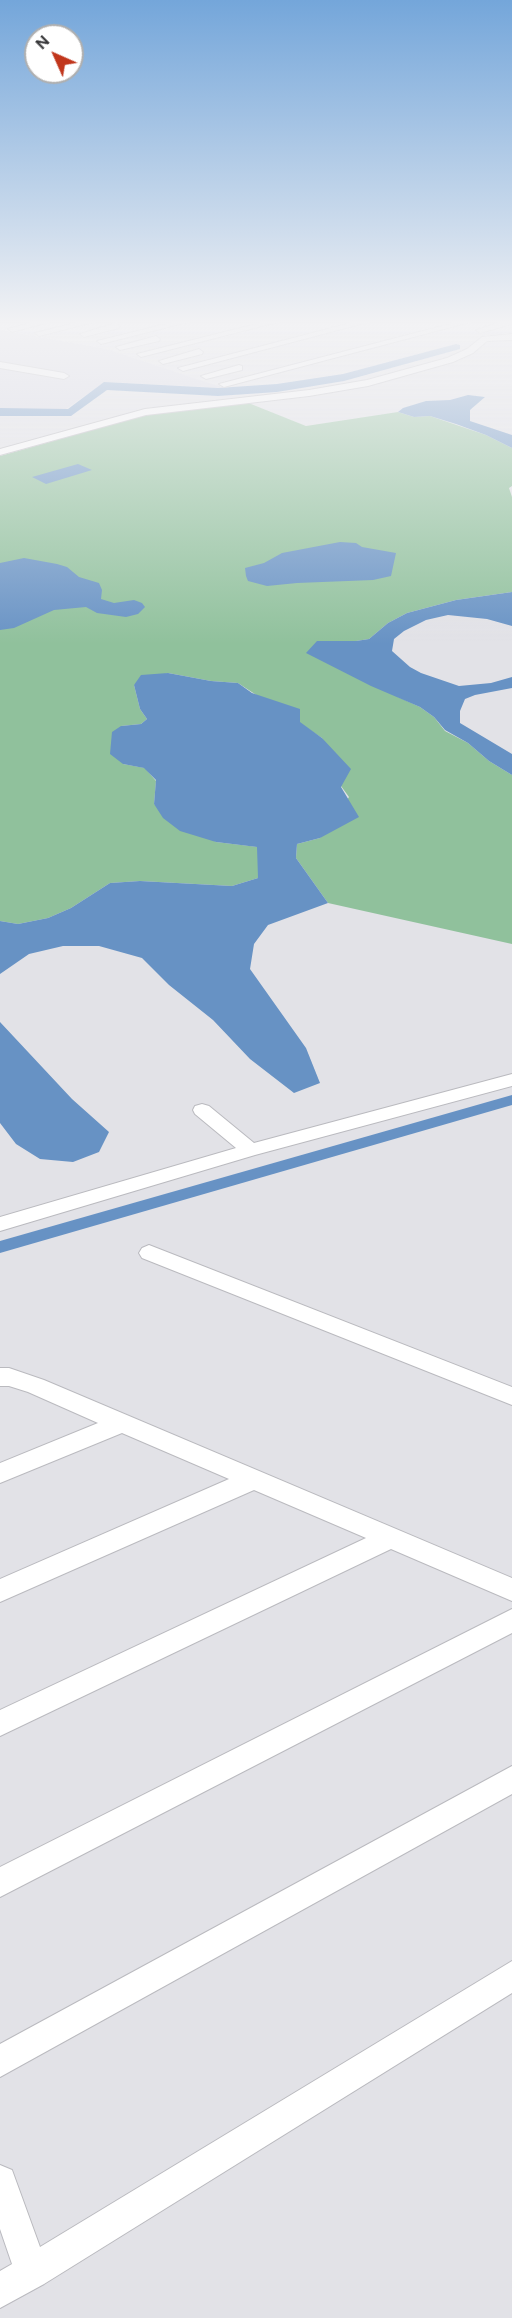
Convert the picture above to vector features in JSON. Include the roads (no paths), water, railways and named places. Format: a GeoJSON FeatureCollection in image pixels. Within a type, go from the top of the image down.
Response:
{"type":"FeatureCollection","features":[{"type":"Feature","properties":{"kind":"street"},"geometry":{"type":"LineString","coordinates":[[0,447],[71,428]]}},
{"type":"Feature","properties":{"kind":"street"},"geometry":{"type":"LineString","coordinates":[[0,452],[86,428]]}},
{"type":"Feature","properties":{"kind":"street"},"geometry":{"type":"LineString","coordinates":[[0,1224],[251,1150],[512,1080]]}},
{"type":"Feature","properties":{"kind":"street"},"geometry":{"type":"LineString","coordinates":[[202,1110],[251,1150]]}},
{"type":"Feature","properties":{"kind":"street"},"geometry":{"type":"LineString","coordinates":[[149,1253],[512,1396]]}},
{"type":"Feature","properties":{"kind":"street"},"geometry":{"type":"LineString","coordinates":[[0,1377],[9,1377],[36,1386],[512,1590]]}},
{"type":"Feature","properties":{"kind":"street"},"geometry":{"type":"LineString","coordinates":[[0,1473],[121,1423]]}},
{"type":"Feature","properties":{"kind":"street"},"geometry":{"type":"LineString","coordinates":[[0,1591],[252,1480]]}},
{"type":"Feature","properties":{"kind":"street"},"geometry":{"type":"LineString","coordinates":[[0,1723],[391,1538]]}},
{"type":"Feature","properties":{"kind":"street"},"geometry":{"type":"LineString","coordinates":[[0,1882],[512,1620]]}},
{"type":"Feature","properties":{"kind":"street"},"geometry":{"type":"LineString","coordinates":[[0,2061],[512,1779]]}},
{"type":"Feature","properties":{"kind":"street"},"geometry":{"type":"LineString","coordinates":[[0,2291],[512,1976]]}},
{"type":"Feature","properties":{"kind":"street"},"geometry":{"type":"LineString","coordinates":[[0,2182],[32,2272]]}},
{"type":"Feature","properties":{"kind":"water"},"geometry":{"type":"Polygon","coordinates":[[[467,428],[492,428],[512,435],[512,448],[467,428]]]}},
{"type":"Feature","properties":{"kind":"water"},"geometry":{"type":"Polygon","coordinates":[[[78,464],[92,470],[46,484],[32,477],[78,464]]]}},
{"type":"Feature","properties":{"kind":"water"},"geometry":{"type":"Polygon","coordinates":[[[340,542],[356,543],[362,547],[396,553],[391,576],[373,580],[267,586],[248,581],[246,576],[245,568],[264,563],[282,553],[340,542]]]}},
{"type":"Feature","properties":{"kind":"water"},"geometry":{"type":"Polygon","coordinates":[[[24,558],[67,567],[79,577],[99,583],[102,590],[101,599],[114,603],[134,600],[145,607],[138,614],[126,617],[97,613],[86,607],[54,610],[14,628],[0,630],[0,563],[24,558]]]}},
{"type":"Feature","properties":{"kind":"water"},"geometry":{"type":"Polygon","coordinates":[[[512,592],[512,626],[487,619],[448,615],[426,620],[404,631],[394,639],[392,651],[410,667],[421,673],[459,686],[491,683],[512,677],[512,688],[465,699],[460,711],[460,723],[512,754],[512,775],[489,761],[468,743],[445,730],[434,717],[420,707],[371,686],[306,653],[317,641],[369,639],[388,623],[407,613],[456,600],[512,592]]]}},
{"type":"Feature","properties":{"kind":"water"},"geometry":{"type":"Polygon","coordinates":[[[168,673],[211,681],[238,683],[252,693],[300,709],[300,722],[322,738],[351,769],[341,787],[359,817],[320,838],[297,844],[296,858],[328,903],[268,925],[254,944],[250,969],[306,1048],[320,1083],[294,1093],[250,1059],[213,1020],[169,985],[142,958],[99,946],[63,946],[29,954],[0,974],[0,921],[18,924],[48,918],[71,908],[110,883],[140,881],[232,886],[258,878],[257,847],[216,842],[180,831],[163,818],[154,804],[156,780],[144,768],[123,764],[110,754],[112,732],[121,726],[141,724],[147,719],[140,709],[134,685],[141,675],[168,673]]]}},
{"type":"Feature","properties":{"kind":"water"},"geometry":{"type":"Polygon","coordinates":[[[0,1022],[72,1099],[109,1132],[99,1152],[73,1162],[40,1159],[16,1144],[0,1123],[0,1022]]]}},
{"type":"Feature","properties":{"kind":"waterway"},"geometry":{"type":"LineString","coordinates":[[0,1247],[512,1100]]}}]}
